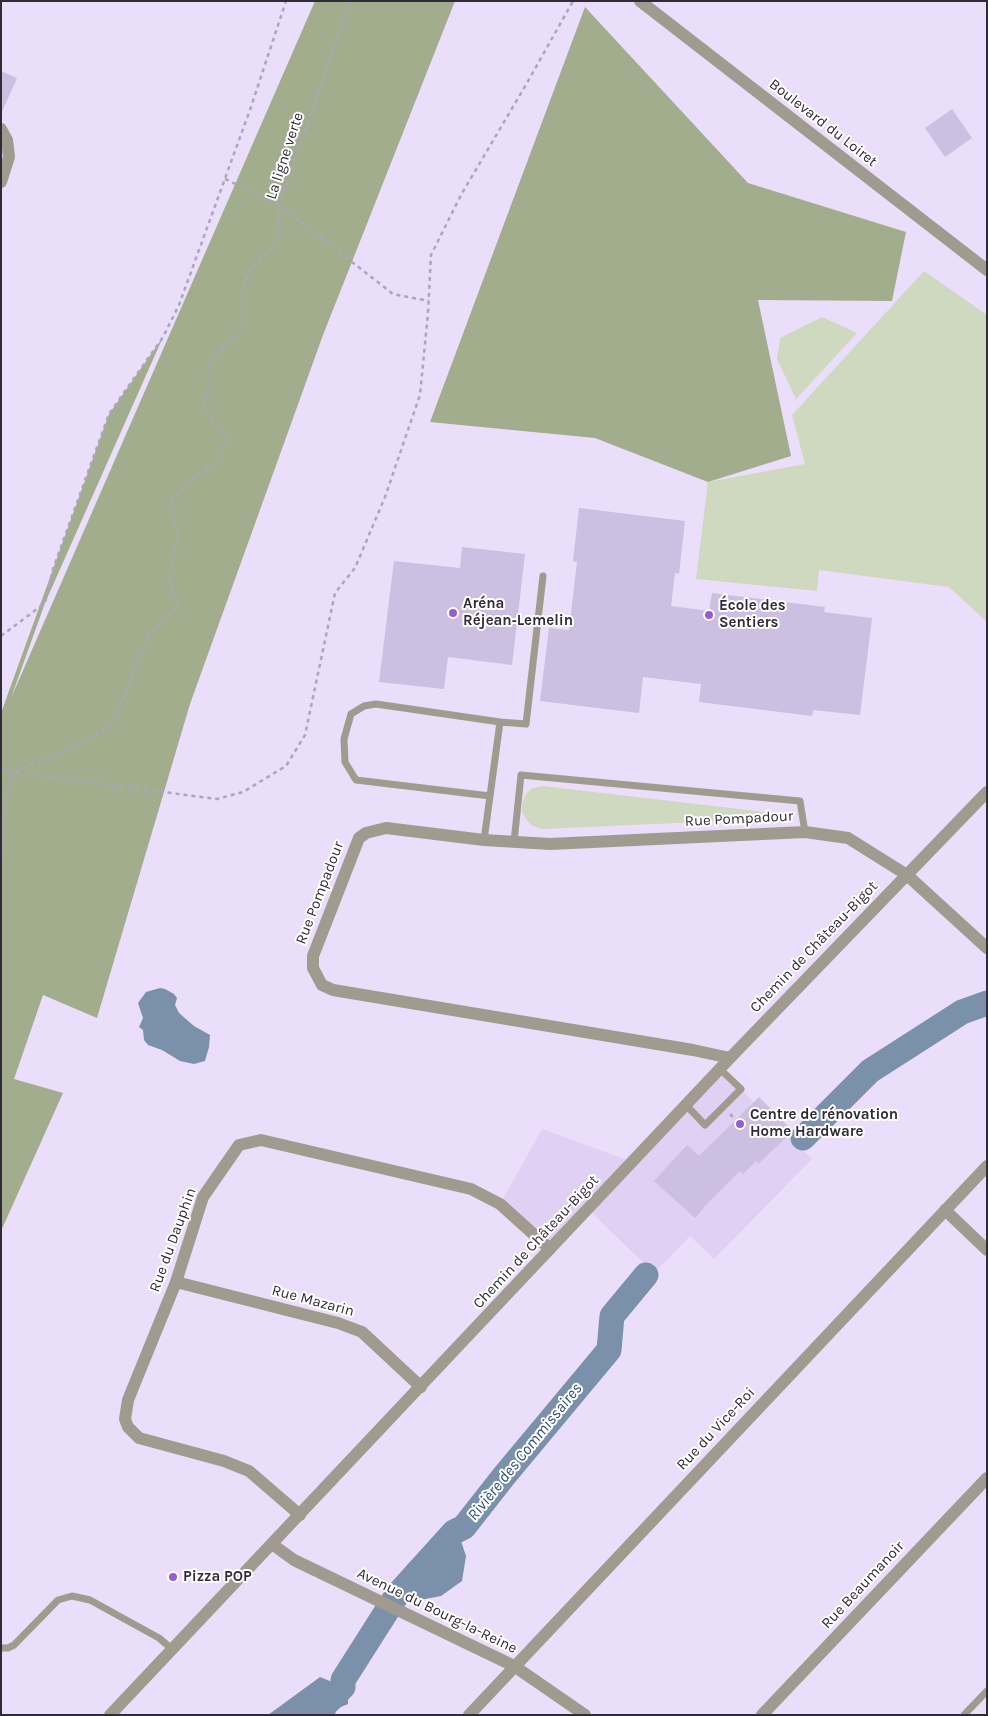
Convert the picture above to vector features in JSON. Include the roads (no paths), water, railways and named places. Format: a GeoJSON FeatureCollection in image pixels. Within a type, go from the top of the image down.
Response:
{"type":"FeatureCollection","features":[{"type":"Feature","properties":{"kind":"street","name":"Boulevard du Loiret"},"geometry":{"type":"LineString","coordinates":[[640,1],[987,270]]}},
{"type":"Feature","properties":{"kind":"street"},"geometry":{"type":"LineString","coordinates":[[1,129],[7,140],[9,157],[1,182]]}},
{"type":"Feature","properties":{"kind":"street","name":"Chemin de Château-Bigot"},"geometry":{"type":"LineString","coordinates":[[110,1715],[721,1070],[730,1058],[987,792]]}},
{"type":"Feature","properties":{"kind":"street","name":"Rue Pompadour"},"geometry":{"type":"LineString","coordinates":[[730,1058],[693,1050],[333,990],[322,985],[313,968],[313,956],[359,838],[366,833],[386,828],[484,840],[550,844],[805,832],[848,838],[907,875],[987,948]]}},
{"type":"Feature","properties":{"kind":"street","name":"Rue du Dauphin"},"geometry":{"type":"LineString","coordinates":[[300,1515],[249,1471],[224,1461],[140,1438],[128,1427],[125,1419],[128,1400],[176,1282],[203,1196],[239,1145],[261,1140],[471,1189],[500,1204],[550,1250]]}},
{"type":"Feature","properties":{"kind":"street","name":"Rue du Vice-Roi"},"geometry":{"type":"LineString","coordinates":[[469,1715],[987,1166]]}},
{"type":"Feature","properties":{"kind":"street"},"geometry":{"type":"LineString","coordinates":[[945,1210],[987,1250]]}},
{"type":"Feature","properties":{"kind":"street","name":"Rue Mazarin"},"geometry":{"type":"LineString","coordinates":[[176,1282],[338,1322],[362,1332],[421,1387]]}},
{"type":"Feature","properties":{"kind":"street","name":"Rue Beaumanoir"},"geometry":{"type":"LineString","coordinates":[[762,1715],[987,1478]]}},
{"type":"Feature","properties":{"kind":"street","name":"Avenue du Bourg-la-Reine"},"geometry":{"type":"LineString","coordinates":[[272,1544],[294,1560],[514,1666],[584,1715]]}},
{"type":"Feature","properties":{"kind":"lane"},"geometry":{"type":"LineString","coordinates":[[490,796],[356,780],[345,762],[344,740],[351,714],[364,706],[376,704],[526,724],[543,576]]}},
{"type":"Feature","properties":{"kind":"lane"},"geometry":{"type":"LineString","coordinates":[[484,840],[500,722]]}},
{"type":"Feature","properties":{"kind":"lane"},"geometry":{"type":"LineString","coordinates":[[514,842],[521,776],[800,801],[805,832]]}},
{"type":"Feature","properties":{"kind":"lane"},"geometry":{"type":"LineString","coordinates":[[686,1105],[705,1125],[741,1089],[721,1070]]}},
{"type":"Feature","properties":{"kind":"lane"},"geometry":{"type":"LineString","coordinates":[[1,1648],[8,1648],[14,1645],[58,1600],[72,1596],[90,1600],[159,1638],[173,1650]]}},
{"type":"Feature","properties":{"kind":"lane"},"geometry":{"type":"LineString","coordinates":[[964,1715],[987,1691]]}},
{"type":"Feature","properties":{"kind":"water"},"geometry":{"type":"Polygon","coordinates":[[[160,988],[174,994],[177,998],[175,1005],[179,1013],[194,1026],[210,1035],[205,1061],[194,1064],[180,1061],[162,1050],[148,1045],[144,1040],[143,1030],[139,1027],[143,1018],[138,1003],[146,992],[160,988]]]}},
{"type":"Feature","properties":{"kind":"water"},"geometry":{"type":"Polygon","coordinates":[[[460,1538],[466,1556],[462,1581],[441,1596],[415,1601],[400,1578],[408,1564],[435,1541],[460,1538]]]}},
{"type":"Feature","properties":{"kind":"water"},"geometry":{"type":"Polygon","coordinates":[[[320,1677],[342,1686],[348,1693],[348,1704],[336,1709],[335,1715],[268,1715],[320,1677]]]}},
{"type":"Feature","properties":{"kind":"waterway","name":"Rivière des Commissaires"},"geometry":{"type":"LineString","coordinates":[[803,1138],[870,1071],[962,1012],[987,1003]]}},
{"type":"Feature","properties":{"kind":"waterway","name":"Rivière des Commissaires"},"geometry":{"type":"LineString","coordinates":[[315,1715],[343,1687],[343,1680],[397,1595],[454,1532],[464,1527],[609,1350],[612,1316],[646,1275]]}},
{"type":"Feature","properties":{"kind":"place","name":"Aréna Réjean‑Lemelin"},"geometry":{"type":"Point","coordinates":[453,613]}},
{"type":"Feature","properties":{"kind":"place","name":"École des Sentiers"},"geometry":{"type":"Point","coordinates":[709,615]}},
{"type":"Feature","properties":{"kind":"place","name":"Centre de rénovation Home Hardware"},"geometry":{"type":"Point","coordinates":[740,1124]}},
{"type":"Feature","properties":{"kind":"place","name":"Pizza POP"},"geometry":{"type":"Point","coordinates":[173,1577]}}]}
